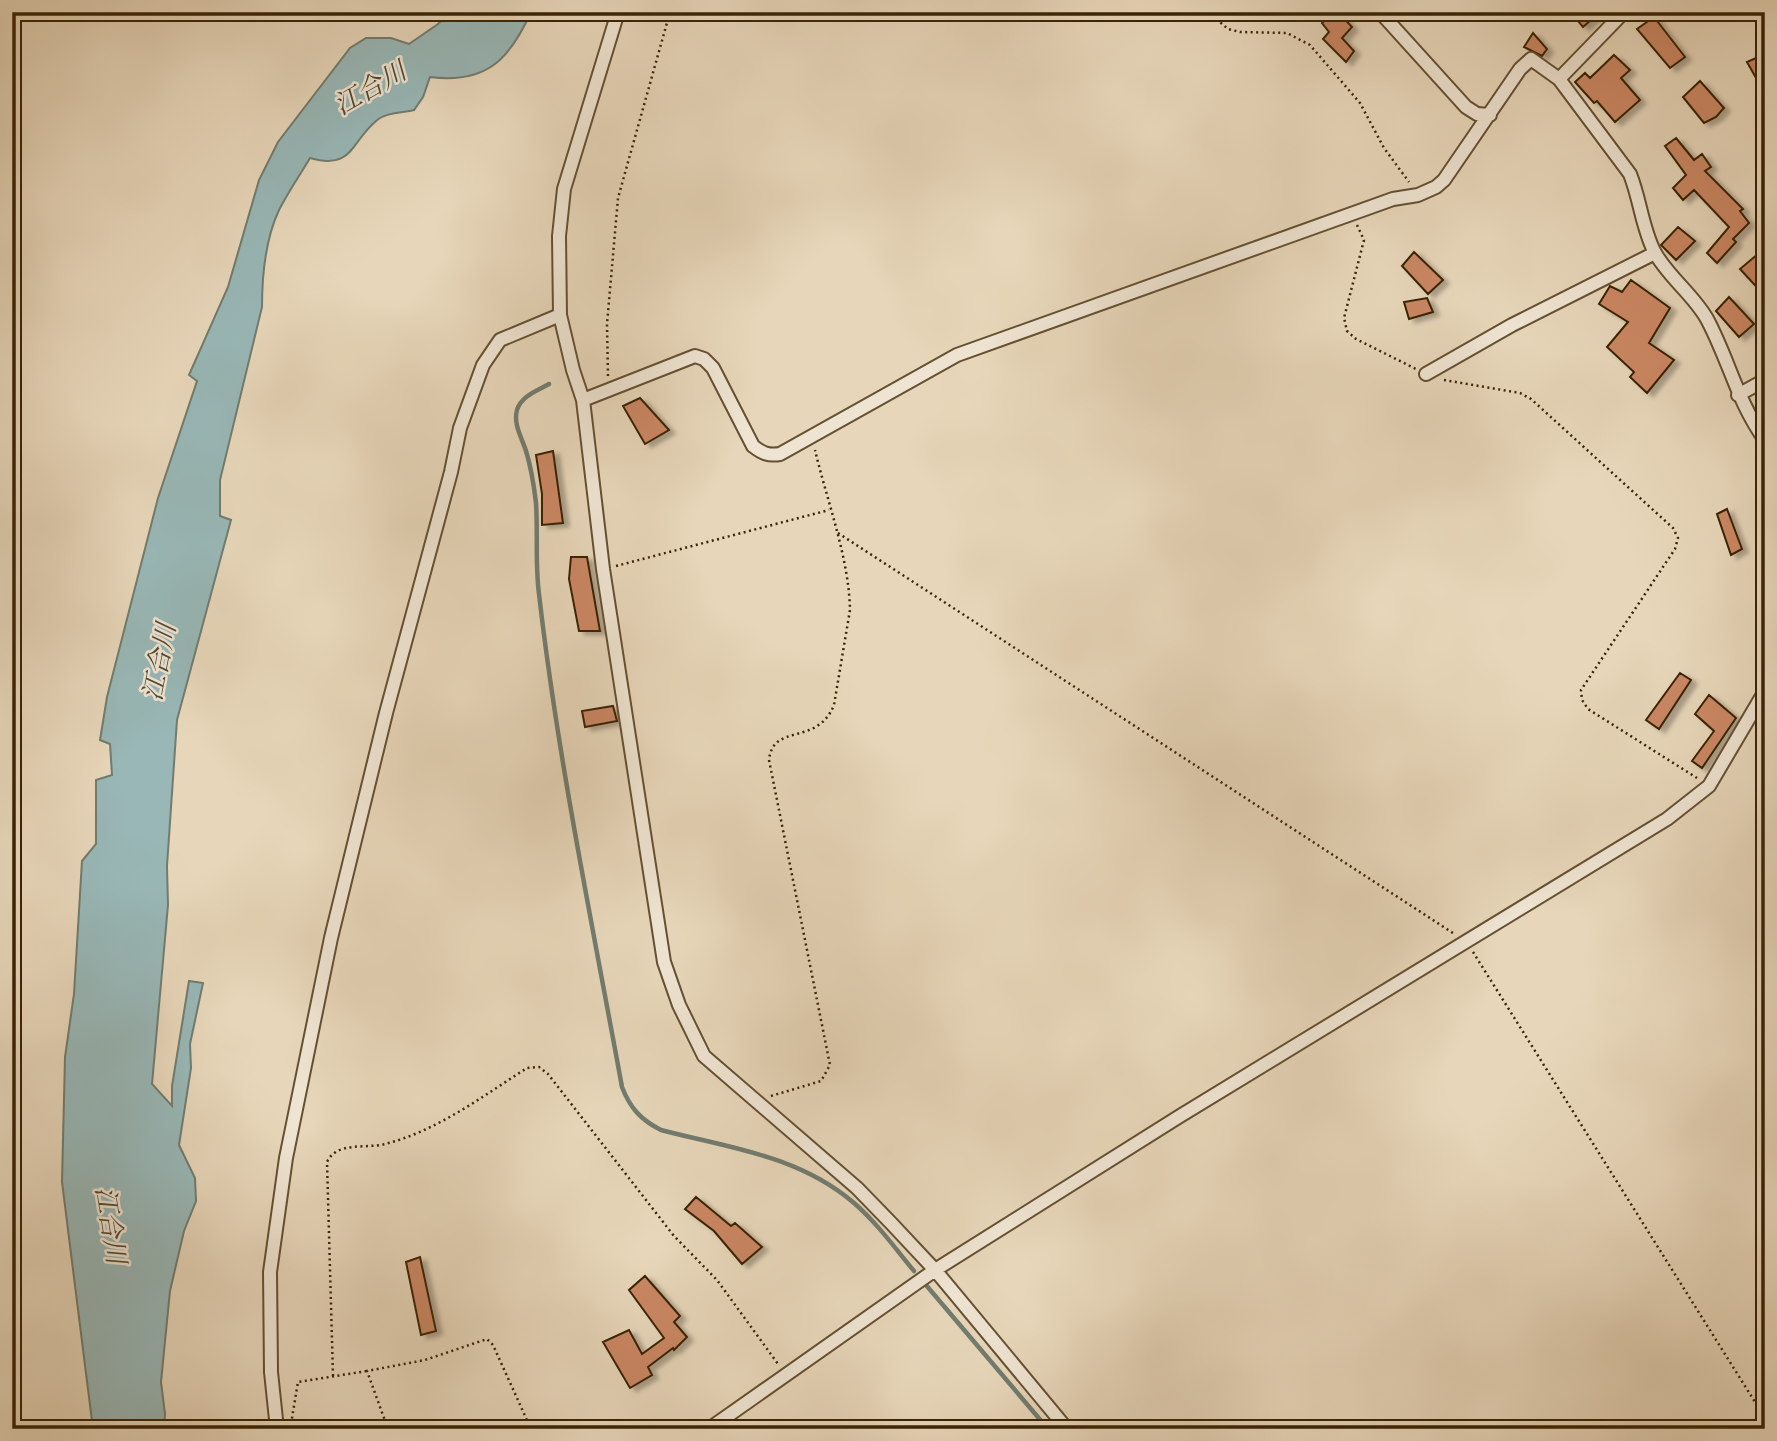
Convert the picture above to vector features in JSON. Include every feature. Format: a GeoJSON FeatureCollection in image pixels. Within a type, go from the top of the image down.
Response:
{"type":"FeatureCollection","features":[{"type":"Feature","properties":{"kind":"street"},"geometry":{"type":"LineString","coordinates":[[618,12],[564,189],[559,236],[560,315],[583,400],[603,569],[664,962],[678,1005],[704,1056],[857,1188],[935,1270],[1067,1429]]}},
{"type":"Feature","properties":{"kind":"street"},"geometry":{"type":"LineString","coordinates":[[1380,12],[1466,107],[1477,114],[1490,115]]}},
{"type":"Feature","properties":{"kind":"street"},"geometry":{"type":"LineString","coordinates":[[1559,79],[1624,12]]}},
{"type":"Feature","properties":{"kind":"street"},"geometry":{"type":"LineString","coordinates":[[583,400],[695,356],[704,359],[713,368],[753,446],[761,453],[780,454],[957,355],[1393,199],[1418,195],[1436,187],[1444,180],[1520,69],[1531,59],[1559,79],[1630,174],[1637,189],[1647,233],[1655,253],[1706,317],[1738,395],[1765,440]]}},
{"type":"Feature","properties":{"kind":"street"},"geometry":{"type":"LineString","coordinates":[[1426,374],[1512,325],[1655,253]]}},
{"type":"Feature","properties":{"kind":"street"},"geometry":{"type":"LineString","coordinates":[[276,1429],[271,1372],[270,1272],[286,1158],[331,938],[387,713],[451,472],[460,428],[483,365],[500,340],[560,315]]}},
{"type":"Feature","properties":{"kind":"street"},"geometry":{"type":"LineString","coordinates":[[1738,395],[1765,380]]}},
{"type":"Feature","properties":{"kind":"street"},"geometry":{"type":"LineString","coordinates":[[718,1426],[935,1270],[1180,1116],[1667,819],[1709,786],[1765,691]]}},
{"type":"Feature","properties":{"kind":"path"},"geometry":{"type":"LineString","coordinates":[[608,390],[607,324],[618,198],[670,12]]}},
{"type":"Feature","properties":{"kind":"path"},"geometry":{"type":"LineString","coordinates":[[1217,12],[1220,23],[1228,29],[1240,32],[1287,33],[1310,45],[1360,103],[1384,148],[1418,195]]}},
{"type":"Feature","properties":{"kind":"path"},"geometry":{"type":"LineString","coordinates":[[1352,215],[1364,240],[1344,318],[1347,331],[1356,339],[1426,374],[1444,380],[1520,393],[1531,398],[1674,528],[1678,538],[1675,549],[1581,690],[1582,700],[1588,709],[1709,786]]}},
{"type":"Feature","properties":{"kind":"path"},"geometry":{"type":"LineString","coordinates":[[755,1100],[821,1081],[830,1065],[769,760],[770,751],[780,739],[814,730],[830,716],[849,610],[838,533],[811,436]]}},
{"type":"Feature","properties":{"kind":"path"},"geometry":{"type":"LineString","coordinates":[[603,569],[830,510]]}},
{"type":"Feature","properties":{"kind":"path"},"geometry":{"type":"LineString","coordinates":[[838,533],[1467,942],[1765,1418]]}},
{"type":"Feature","properties":{"kind":"path"},"geometry":{"type":"LineString","coordinates":[[333,1376],[327,1162],[331,1153],[339,1149],[384,1144],[415,1133],[443,1121],[527,1068],[539,1067],[548,1073],[674,1236],[717,1280],[786,1375]]}},
{"type":"Feature","properties":{"kind":"path"},"geometry":{"type":"LineString","coordinates":[[290,1429],[298,1382],[425,1360],[487,1339],[493,1345],[531,1429]]}},
{"type":"Feature","properties":{"kind":"path"},"geometry":{"type":"LineString","coordinates":[[367,1371],[388,1429]]}},
{"type":"Feature","properties":{"kind":"water","name":"江合川"},"geometry":{"type":"Polygon","coordinates":[[[449,12],[531,12],[514,44],[493,66],[466,77],[430,77],[423,97],[414,110],[380,118],[343,157],[324,161],[310,158],[283,203],[270,233],[262,307],[220,480],[220,516],[231,520],[177,720],[167,866],[168,905],[152,1084],[172,1106],[172,1086],[189,981],[203,983],[190,1044],[191,1068],[179,1145],[195,1178],[196,1201],[184,1231],[170,1291],[161,1382],[164,1429],[93,1429],[62,1182],[65,1057],[74,994],[82,861],[96,844],[96,780],[112,775],[110,744],[100,740],[107,697],[158,498],[197,381],[189,375],[228,287],[259,180],[278,142],[350,48],[366,38],[391,38],[409,44],[438,24],[449,12]]]}},
{"type":"Feature","properties":{"kind":"building"},"geometry":{"type":"Polygon","coordinates":[[[1333,12],[1338,12],[1352,27],[1342,38],[1354,51],[1346,62],[1323,39],[1329,32],[1322,23],[1333,12]]]}},
{"type":"Feature","properties":{"kind":"building"},"geometry":{"type":"Polygon","coordinates":[[[1571,12],[1600,12],[1583,27],[1571,12]]]}},
{"type":"Feature","properties":{"kind":"building"},"geometry":{"type":"Polygon","coordinates":[[[1654,17],[1685,57],[1670,68],[1637,29],[1654,17]]]}},
{"type":"Feature","properties":{"kind":"building"},"geometry":{"type":"Polygon","coordinates":[[[1533,33],[1547,49],[1542,56],[1524,47],[1533,33]]]}},
{"type":"Feature","properties":{"kind":"building"},"geometry":{"type":"Polygon","coordinates":[[[1765,54],[1765,94],[1747,62],[1765,54]]]}},
{"type":"Feature","properties":{"kind":"building"},"geometry":{"type":"Polygon","coordinates":[[[1614,55],[1630,70],[1621,78],[1640,100],[1615,122],[1597,101],[1594,103],[1575,82],[1585,73],[1590,78],[1614,55]]]}},
{"type":"Feature","properties":{"kind":"building"},"geometry":{"type":"Polygon","coordinates":[[[1700,81],[1724,108],[1716,117],[1704,123],[1683,97],[1700,81]]]}},
{"type":"Feature","properties":{"kind":"building"},"geometry":{"type":"Polygon","coordinates":[[[1676,138],[1694,160],[1702,154],[1711,167],[1705,171],[1743,209],[1740,211],[1749,223],[1733,239],[1736,242],[1717,263],[1707,253],[1729,227],[1694,190],[1683,200],[1673,188],[1686,175],[1665,146],[1676,138]]]}},
{"type":"Feature","properties":{"kind":"building"},"geometry":{"type":"Polygon","coordinates":[[[1678,227],[1695,241],[1676,260],[1661,245],[1678,227]]]}},
{"type":"Feature","properties":{"kind":"building"},"geometry":{"type":"Polygon","coordinates":[[[1414,252],[1443,280],[1428,294],[1402,266],[1414,252]]]}},
{"type":"Feature","properties":{"kind":"building"},"geometry":{"type":"Polygon","coordinates":[[[1759,253],[1765,259],[1765,296],[1740,269],[1759,253]]]}},
{"type":"Feature","properties":{"kind":"building"},"geometry":{"type":"Polygon","coordinates":[[[1631,280],[1670,308],[1649,343],[1674,360],[1647,393],[1630,377],[1634,372],[1607,347],[1628,322],[1599,304],[1610,286],[1622,292],[1631,280]]]}},
{"type":"Feature","properties":{"kind":"building"},"geometry":{"type":"Polygon","coordinates":[[[1729,297],[1754,324],[1739,337],[1716,311],[1729,297]]]}},
{"type":"Feature","properties":{"kind":"building"},"geometry":{"type":"Polygon","coordinates":[[[1427,298],[1433,312],[1409,319],[1404,302],[1427,298]]]}},
{"type":"Feature","properties":{"kind":"building"},"geometry":{"type":"Polygon","coordinates":[[[640,398],[669,430],[645,444],[623,406],[640,398]]]}},
{"type":"Feature","properties":{"kind":"building"},"geometry":{"type":"Polygon","coordinates":[[[553,451],[563,523],[542,525],[542,494],[536,455],[553,451]]]}},
{"type":"Feature","properties":{"kind":"building"},"geometry":{"type":"Polygon","coordinates":[[[1727,509],[1742,549],[1731,555],[1717,514],[1727,509]]]}},
{"type":"Feature","properties":{"kind":"building"},"geometry":{"type":"Polygon","coordinates":[[[571,557],[587,557],[600,631],[579,631],[569,579],[571,557]]]}},
{"type":"Feature","properties":{"kind":"building"},"geometry":{"type":"Polygon","coordinates":[[[1680,673],[1691,680],[1659,729],[1646,720],[1680,673]]]}},
{"type":"Feature","properties":{"kind":"building"},"geometry":{"type":"Polygon","coordinates":[[[1709,695],[1736,718],[1702,768],[1692,761],[1714,731],[1695,714],[1709,695]]]}},
{"type":"Feature","properties":{"kind":"building"},"geometry":{"type":"Polygon","coordinates":[[[613,706],[617,721],[585,727],[582,711],[613,706]]]}},
{"type":"Feature","properties":{"kind":"building"},"geometry":{"type":"Polygon","coordinates":[[[696,1197],[731,1226],[735,1223],[762,1247],[742,1264],[714,1231],[685,1209],[696,1197]]]}},
{"type":"Feature","properties":{"kind":"building"},"geometry":{"type":"Polygon","coordinates":[[[420,1257],[436,1331],[421,1335],[406,1262],[420,1257]]]}},
{"type":"Feature","properties":{"kind":"building"},"geometry":{"type":"Polygon","coordinates":[[[645,1276],[680,1316],[674,1322],[687,1337],[674,1350],[673,1348],[648,1367],[652,1375],[630,1388],[603,1342],[629,1330],[642,1354],[664,1338],[629,1290],[645,1276]]]}},
{"type":"Feature","properties":{"kind":"waterway"},"geometry":{"type":"LineString","coordinates":[[549,384],[522,401],[516,420],[529,463],[535,497],[538,583],[556,718],[622,1087],[637,1113],[661,1130],[762,1155],[810,1174],[832,1187],[870,1219],[914,1271]]}},
{"type":"Feature","properties":{"kind":"waterway"},"geometry":{"type":"LineString","coordinates":[[926,1285],[1048,1429]]}}]}
